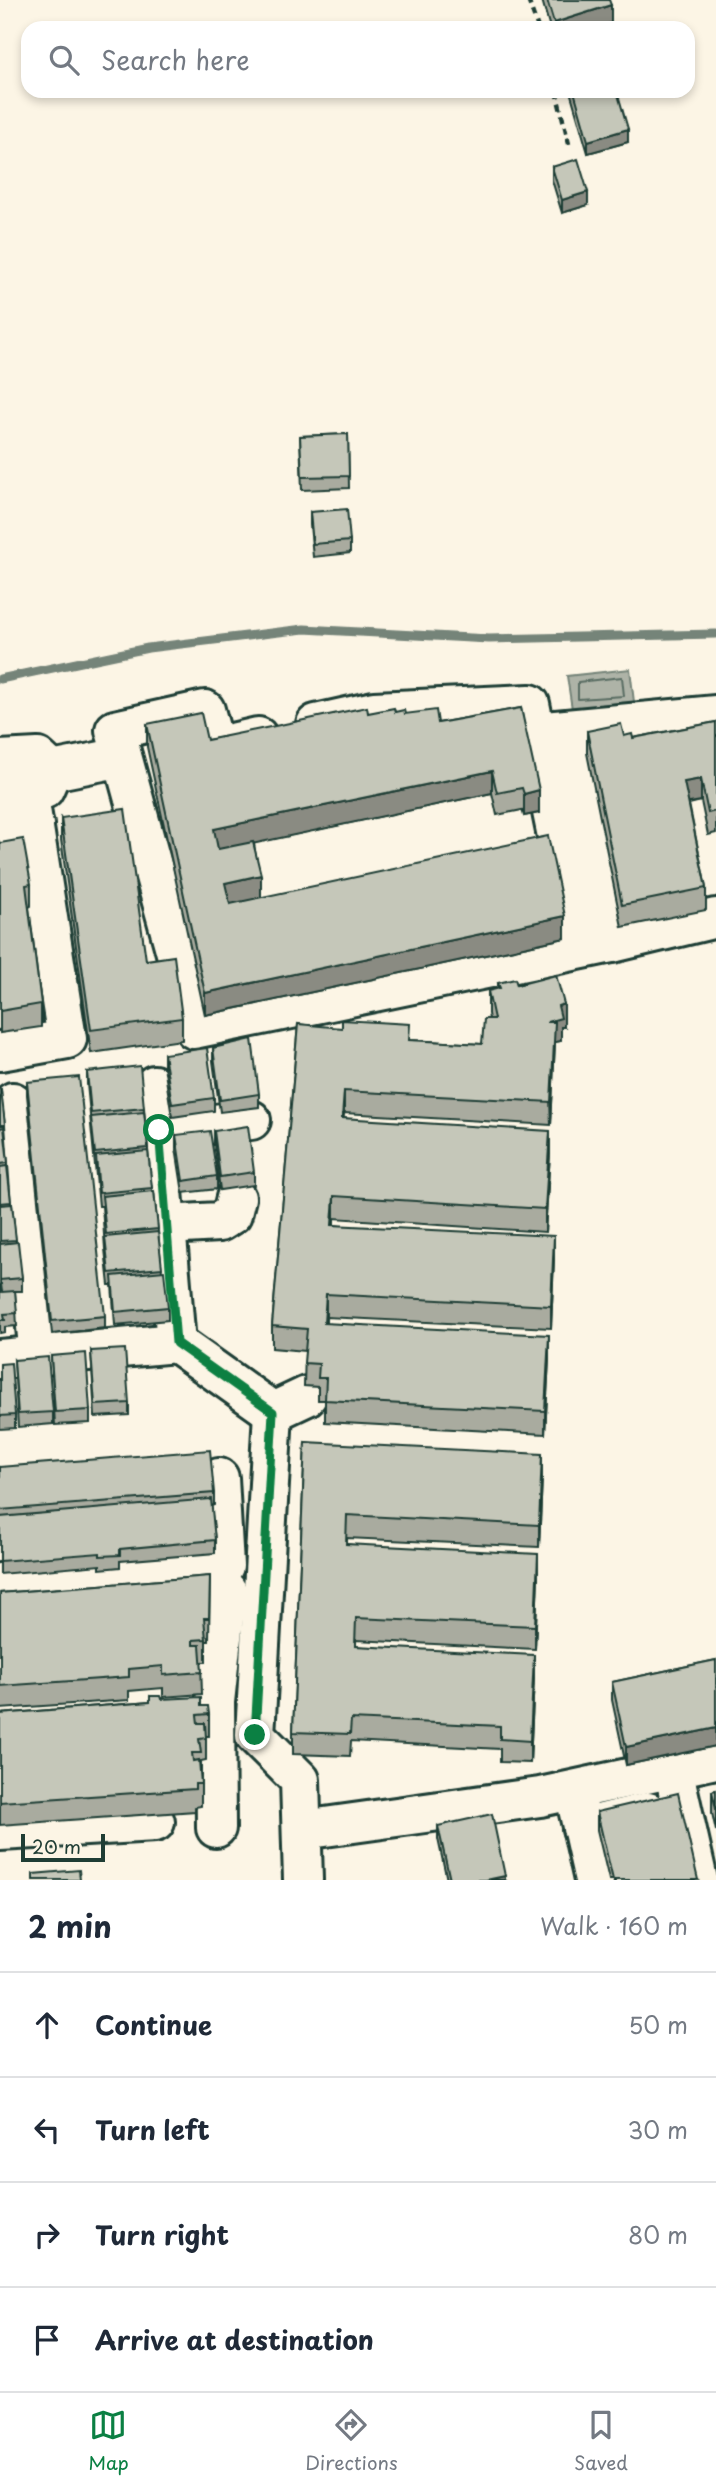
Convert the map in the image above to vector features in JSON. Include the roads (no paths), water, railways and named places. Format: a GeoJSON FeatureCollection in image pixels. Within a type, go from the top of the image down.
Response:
{"type":"FeatureCollection","features":[{"type":"Feature","properties":{"kind":"street"},"geometry":{"type":"LineString","coordinates":[[596,946],[552,731],[530,704],[374,711],[215,747],[205,710],[115,730],[182,975],[194,1029],[596,946],[716,918]]}},
{"type":"Feature","properties":{"kind":"street"},"geometry":{"type":"LineString","coordinates":[[552,731],[716,715]]}},
{"type":"Feature","properties":{"kind":"street"},"geometry":{"type":"LineString","coordinates":[[23,801],[122,757]]}},
{"type":"Feature","properties":{"kind":"street"},"geometry":{"type":"LineString","coordinates":[[0,760],[38,758],[23,801],[67,1039],[0,1051]]}},
{"type":"Feature","properties":{"kind":"street"},"geometry":{"type":"LineString","coordinates":[[154,1085],[176,1343]]}},
{"type":"Feature","properties":{"kind":"street"},"geometry":{"type":"LineString","coordinates":[[13,1101],[39,1356]]}},
{"type":"Feature","properties":{"kind":"street"},"geometry":{"type":"LineString","coordinates":[[159,1130],[251,1120]]}},
{"type":"Feature","properties":{"kind":"street"},"geometry":{"type":"LineString","coordinates":[[166,1225],[219,1222],[232,1214],[236,1198]]}},
{"type":"Feature","properties":{"kind":"street"},"geometry":{"type":"LineString","coordinates":[[0,1359],[176,1343],[290,1404],[255,1735],[300,1780],[303,1880]]}},
{"type":"Feature","properties":{"kind":"street"},"geometry":{"type":"LineString","coordinates":[[0,1583],[224,1566],[219,1478]]}},
{"type":"Feature","properties":{"kind":"street"},"geometry":{"type":"LineString","coordinates":[[0,1607],[227,1591],[215,1702],[216,1828]]}},
{"type":"Feature","properties":{"kind":"street"},"geometry":{"type":"LineString","coordinates":[[582,1828],[690,1790],[716,1759]]}},
{"type":"Feature","properties":{"kind":"street"},"geometry":{"type":"LineString","coordinates":[[303,1830],[574,1790],[690,1790]]}},
{"type":"Feature","properties":{"kind":"street"},"geometry":{"type":"LineString","coordinates":[[574,1790],[594,1880]]}},
{"type":"Feature","properties":{"kind":"street"},"geometry":{"type":"LineString","coordinates":[[690,1790],[698,1880]]}},
{"type":"Feature","properties":{"kind":"street"},"geometry":{"type":"LineString","coordinates":[[690,1790],[713,1880]]}},
{"type":"Feature","properties":{"kind":"street"},"geometry":{"type":"LineString","coordinates":[[0,1831],[155,1822]]}},
{"type":"Feature","properties":{"kind":"water"},"geometry":{"type":"Polygon","coordinates":[[[630,669],[634,702],[572,709],[567,676],[630,669]]]}},
{"type":"Feature","properties":{"kind":"waterway"},"geometry":{"type":"LineString","coordinates":[[0,679],[148,648],[304,629],[489,639],[716,634]]}}]}
